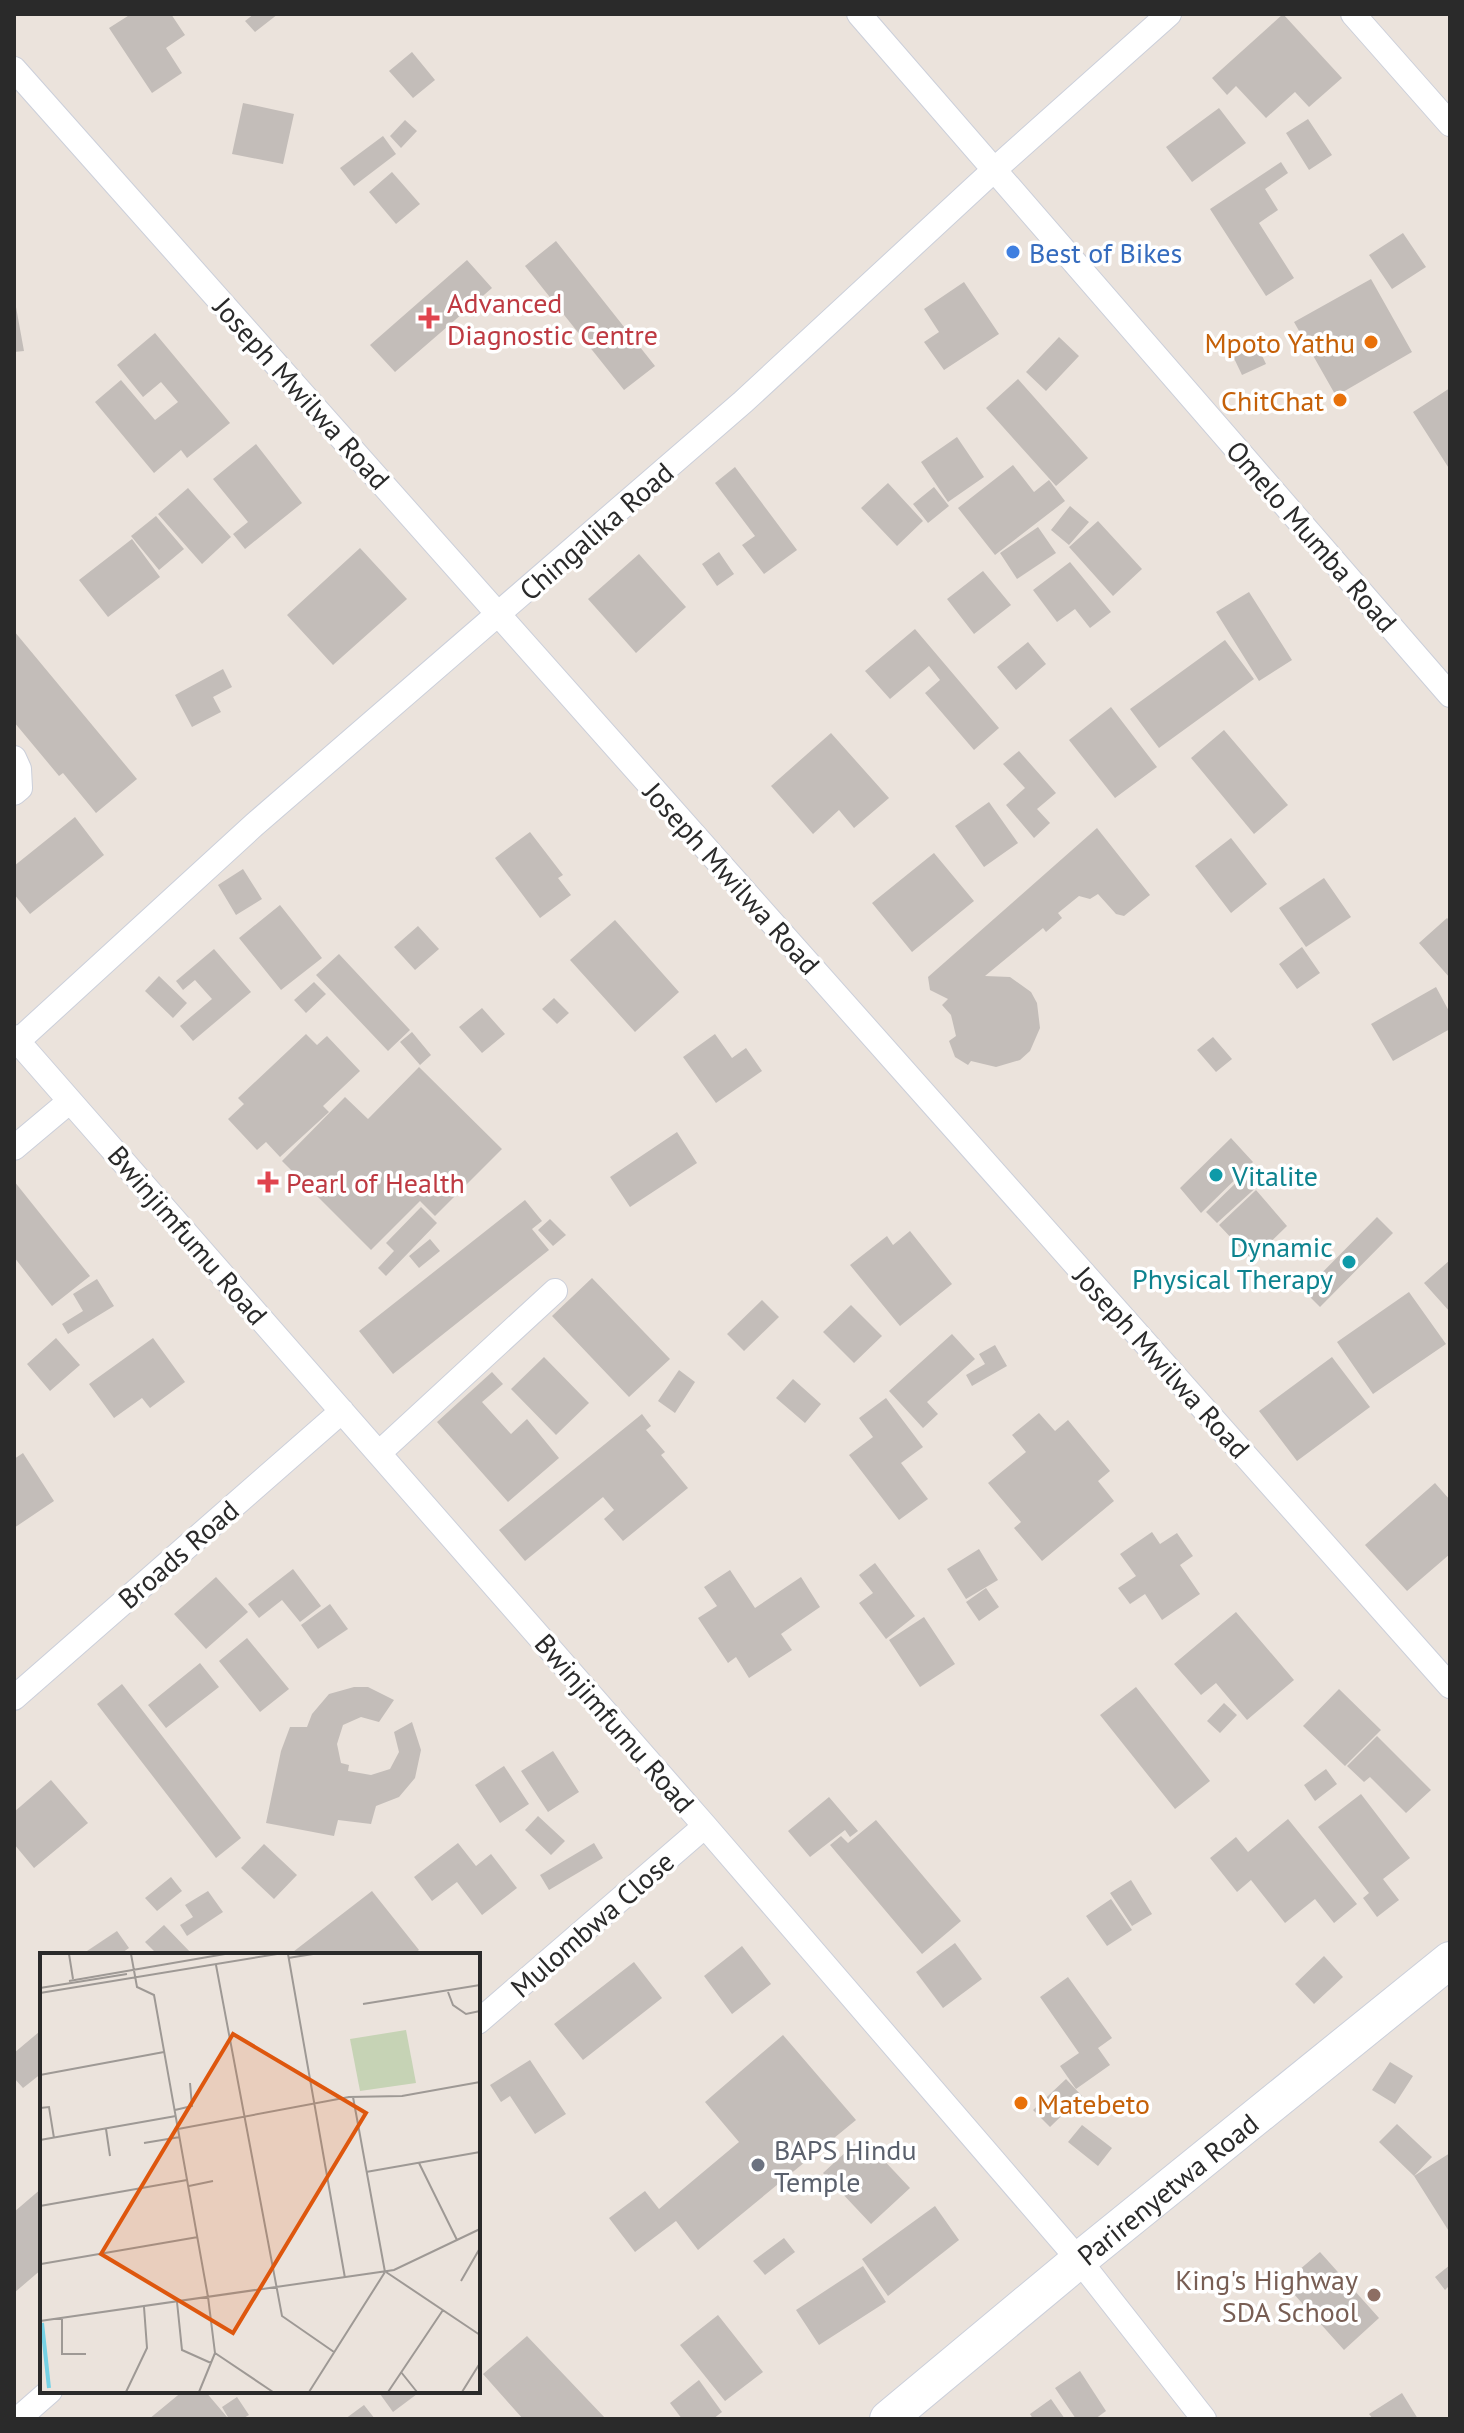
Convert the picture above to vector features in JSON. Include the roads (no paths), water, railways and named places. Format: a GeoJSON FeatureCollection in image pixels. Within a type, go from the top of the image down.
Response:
{"type":"FeatureCollection","features":[{"type":"Feature","properties":{"kind":"main road","name":"Parirenyetwa Road"},"geometry":{"type":"LineString","coordinates":[[888,2419],[1450,1960]]}},
{"type":"Feature","properties":{"kind":"street","name":"Omelo Mumba Road"},"geometry":{"type":"LineString","coordinates":[[859,14],[1450,695]]}},
{"type":"Feature","properties":{"kind":"street","name":"Chingalika Road"},"geometry":{"type":"LineString","coordinates":[[16,1039],[254,825],[743,402],[994,170],[1169,14]]}},
{"type":"Feature","properties":{"kind":"street"},"geometry":{"type":"LineString","coordinates":[[1353,14],[1450,124]]}},
{"type":"Feature","properties":{"kind":"street","name":"Joseph Mwilwa Road"},"geometry":{"type":"LineString","coordinates":[[14,69],[1450,1686]]}},
{"type":"Feature","properties":{"kind":"street"},"geometry":{"type":"LineString","coordinates":[[14,758],[19,769],[20,788],[14,793]]}},
{"type":"Feature","properties":{"kind":"street","name":"Bwinjimfumu Road"},"geometry":{"type":"LineString","coordinates":[[16,1039],[705,1826],[1079,2260],[1204,2419]]}},
{"type":"Feature","properties":{"kind":"street"},"geometry":{"type":"LineString","coordinates":[[14,1148],[70,1101]]}},
{"type":"Feature","properties":{"kind":"street"},"geometry":{"type":"LineString","coordinates":[[379,1453],[555,1291]]}},
{"type":"Feature","properties":{"kind":"street","name":"Broads Road"},"geometry":{"type":"LineString","coordinates":[[14,1698],[342,1411]]}},
{"type":"Feature","properties":{"kind":"street","name":"Mulombwa Close"},"geometry":{"type":"LineString","coordinates":[[480,2020],[705,1826]]}},
{"type":"Feature","properties":{"kind":"street"},"geometry":{"type":"LineString","coordinates":[[18,2419],[48,2393]]}},
{"type":"Feature","properties":{"kind":"place","name":"Best of Bikes"},"geometry":{"type":"Point","coordinates":[1013,252]}},
{"type":"Feature","properties":{"kind":"place","name":"Advanced Diagnostic Centre"},"geometry":{"type":"Point","coordinates":[429,318]}},
{"type":"Feature","properties":{"kind":"place","name":"Mpoto Yathu"},"geometry":{"type":"Point","coordinates":[1371,342]}},
{"type":"Feature","properties":{"kind":"place","name":"ChitChat"},"geometry":{"type":"Point","coordinates":[1340,400]}},
{"type":"Feature","properties":{"kind":"place","name":"Vitalite"},"geometry":{"type":"Point","coordinates":[1216,1175]}},
{"type":"Feature","properties":{"kind":"place","name":"Pearl of Health"},"geometry":{"type":"Point","coordinates":[268,1182]}},
{"type":"Feature","properties":{"kind":"place","name":"Dynamic Physical Therapy"},"geometry":{"type":"Point","coordinates":[1349,1262]}},
{"type":"Feature","properties":{"kind":"place","name":"Matebeto"},"geometry":{"type":"Point","coordinates":[1021,2103]}},
{"type":"Feature","properties":{"kind":"place","name":"BAPS Hindu Temple"},"geometry":{"type":"Point","coordinates":[758,2165]}},
{"type":"Feature","properties":{"kind":"place","name":"King's Highway SDA School"},"geometry":{"type":"Point","coordinates":[1374,2295]}}]}
